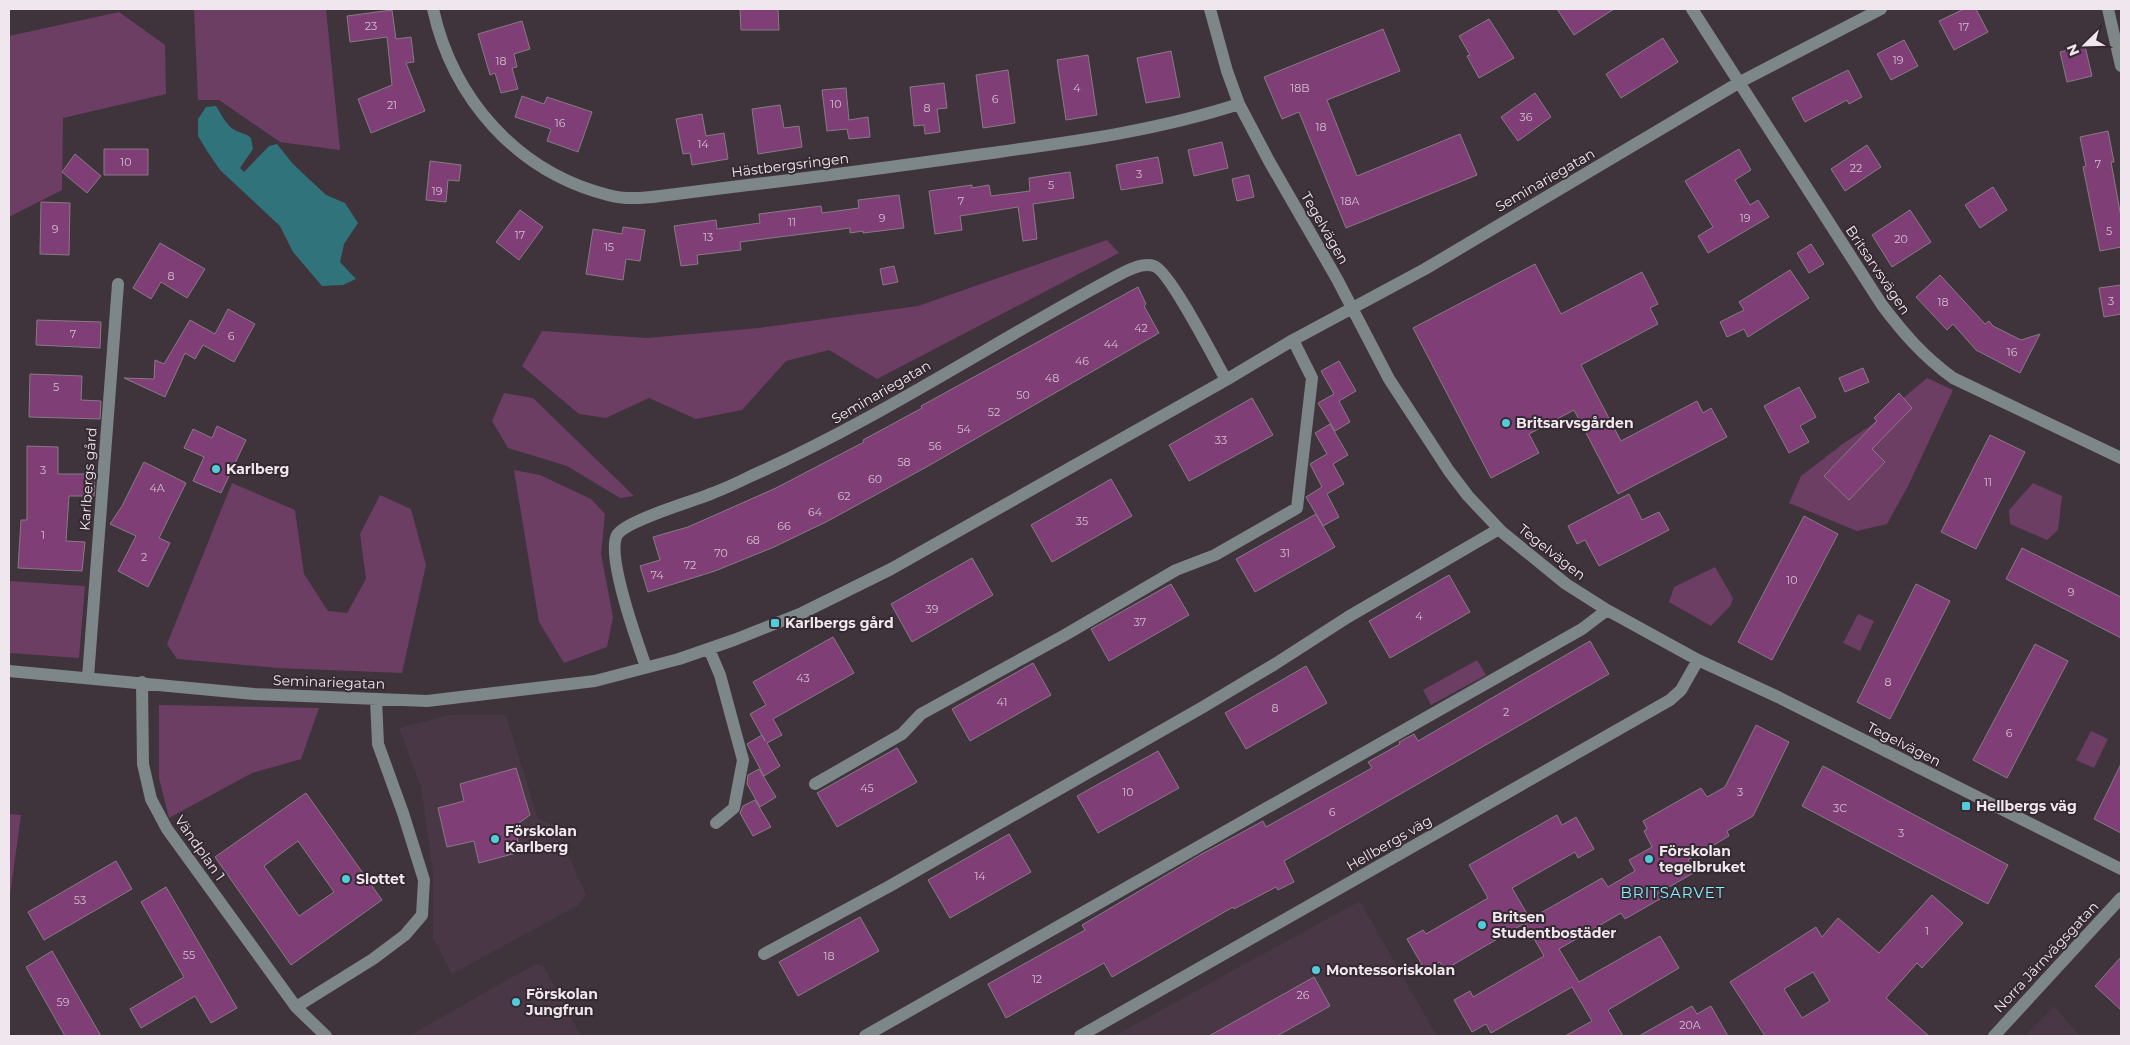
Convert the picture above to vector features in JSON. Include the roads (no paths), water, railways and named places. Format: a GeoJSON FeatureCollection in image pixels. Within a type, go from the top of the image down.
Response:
{"type":"FeatureCollection","features":[{"type":"Feature","properties":{"kind":"street","name":"Hästbergsringen"},"geometry":{"type":"LineString","coordinates":[[434,9],[446,52],[461,84],[480,113],[500,136],[523,156],[550,172],[587,189],[619,198],[658,196],[791,180],[1088,139],[1161,126],[1239,104]]}},
{"type":"Feature","properties":{"kind":"street","name":"Tegelvägen"},"geometry":{"type":"LineString","coordinates":[[1210,9],[1227,71],[1239,104],[1352,308],[1389,379],[1468,496],[1499,529],[1566,584],[1607,610],[1698,660],[1778,697],[2121,869]]}},
{"type":"Feature","properties":{"kind":"street","name":"Britsarvsvägen"},"geometry":{"type":"LineString","coordinates":[[1692,9],[1882,305],[1905,336],[1928,359],[1966,385],[2121,458]]}},
{"type":"Feature","properties":{"kind":"street","name":"Seminariegatan"},"geometry":{"type":"LineString","coordinates":[[9,670],[254,694],[427,701],[595,681],[679,659],[802,613],[857,587],[1226,380],[1293,340],[1424,269],[1740,82],[1882,9]]}},
{"type":"Feature","properties":{"kind":"street"},"geometry":{"type":"LineString","coordinates":[[2108,9],[2121,66]]}},
{"type":"Feature","properties":{"kind":"street","name":"Seminariegatan"},"geometry":{"type":"LineString","coordinates":[[646,667],[632,626],[617,562],[616,540],[624,528],[713,493],[800,454],[1113,278],[1134,268],[1156,266],[1163,273],[1190,315],[1226,380]]}},
{"type":"Feature","properties":{"kind":"street","name":"Karlbergs gård"},"geometry":{"type":"LineString","coordinates":[[88,677],[118,284]]}},
{"type":"Feature","properties":{"kind":"street"},"geometry":{"type":"LineString","coordinates":[[815,784],[902,734],[921,714],[1065,635],[1176,570],[1215,555],[1297,508],[1312,378],[1293,340]]}},
{"type":"Feature","properties":{"kind":"street"},"geometry":{"type":"LineString","coordinates":[[764,954],[888,887],[1203,707],[1348,617],[1499,529]]}},
{"type":"Feature","properties":{"kind":"street"},"geometry":{"type":"LineString","coordinates":[[865,1036],[1574,634],[1597,620],[1607,610]]}},
{"type":"Feature","properties":{"kind":"street"},"geometry":{"type":"LineString","coordinates":[[710,648],[720,675],[743,760],[734,808],[716,824]]}},
{"type":"Feature","properties":{"kind":"street","name":"Hellbergs väg"},"geometry":{"type":"LineString","coordinates":[[1080,1036],[1670,700],[1681,690],[1698,660]]}},
{"type":"Feature","properties":{"kind":"street","name":"Vändplan 1"},"geometry":{"type":"LineString","coordinates":[[142,682],[143,764],[151,799],[167,829],[296,1007],[326,1036]]}},
{"type":"Feature","properties":{"kind":"street"},"geometry":{"type":"LineString","coordinates":[[296,1007],[373,959],[405,935],[422,915],[424,880],[403,813],[378,744],[376,699]]}},
{"type":"Feature","properties":{"kind":"street","name":"Norra Järnvägsgatan"},"geometry":{"type":"LineString","coordinates":[[1994,1036],[2121,898]]}},
{"type":"Feature","properties":{"kind":"water"},"geometry":{"type":"Polygon","coordinates":[[[216,106],[230,127],[251,138],[253,149],[240,168],[244,172],[269,146],[277,144],[293,164],[326,195],[345,203],[358,223],[344,244],[340,262],[356,279],[343,285],[322,286],[293,252],[280,226],[220,170],[198,136],[198,119],[206,107],[216,106]]]}},
{"type":"Feature","properties":{"kind":"place","name":"Britsarvsgården"},"geometry":{"type":"Point","coordinates":[1506,423]}},
{"type":"Feature","properties":{"kind":"place","name":"Karlberg"},"geometry":{"type":"Point","coordinates":[216,469]}},
{"type":"Feature","properties":{"kind":"place","name":"Karlbergs gård"},"geometry":{"type":"Point","coordinates":[775,623]}},
{"type":"Feature","properties":{"kind":"place","name":"Hellbergs väg"},"geometry":{"type":"Point","coordinates":[1966,806]}},
{"type":"Feature","properties":{"kind":"place","name":"Förskolan Karlberg"},"geometry":{"type":"Point","coordinates":[495,839]}},
{"type":"Feature","properties":{"kind":"place","name":"Förskolan tegelbruket"},"geometry":{"type":"Point","coordinates":[1649,859]}},
{"type":"Feature","properties":{"kind":"place","name":"Slottet"},"geometry":{"type":"Point","coordinates":[346,879]}},
{"type":"Feature","properties":{"kind":"place","name":"Britsen Studentbostäder"},"geometry":{"type":"Point","coordinates":[1482,925]}},
{"type":"Feature","properties":{"kind":"place","name":"Montessoriskolan"},"geometry":{"type":"Point","coordinates":[1316,970]}},
{"type":"Feature","properties":{"kind":"place","name":"Förskolan Jungfrun"},"geometry":{"type":"Point","coordinates":[516,1002]}},
{"type":"Feature","properties":{"kind":"district","name":"BRITSARVET"},"geometry":{"type":"Point","coordinates":[1673,892]}}]}
